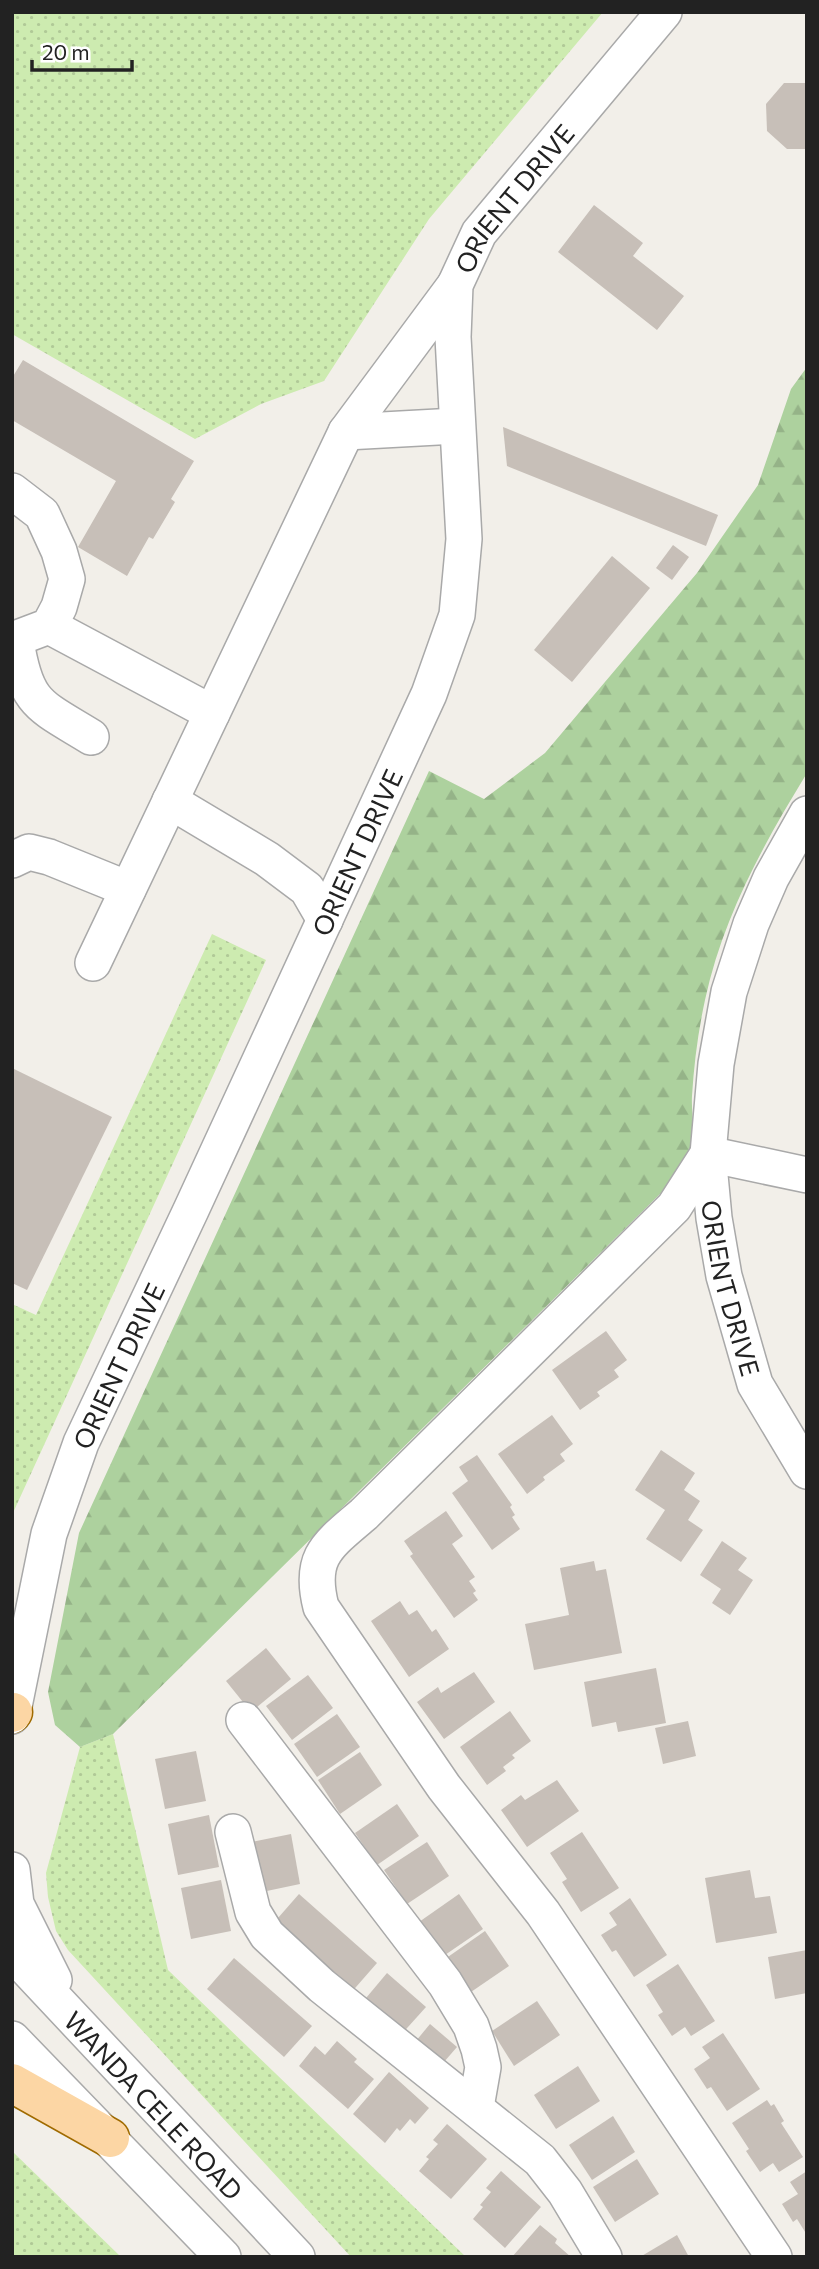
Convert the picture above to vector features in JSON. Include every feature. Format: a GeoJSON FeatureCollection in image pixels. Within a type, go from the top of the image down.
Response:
{"type":"FeatureCollection","features":[{"type":"Feature","properties":{"kind":"main road"},"geometry":{"type":"LineString","coordinates":[[12,2083],[110,2138]]}},
{"type":"Feature","properties":{"kind":"street","name":"ORIENT DRIVE"},"geometry":{"type":"LineString","coordinates":[[13,1714],[49,1534],[80,1443],[191,1210],[429,694],[457,615],[464,539],[456,426],[453,337],[455,285],[479,233],[663,12]]}},
{"type":"Feature","properties":{"kind":"street"},"geometry":{"type":"LineString","coordinates":[[93,963],[346,432],[455,285]]}},
{"type":"Feature","properties":{"kind":"street"},"geometry":{"type":"LineString","coordinates":[[346,432],[456,426]]}},
{"type":"Feature","properties":{"kind":"street"},"geometry":{"type":"LineString","coordinates":[[12,491],[42,514],[60,551],[67,579],[59,607],[49,626],[14,641],[21,670],[28,690],[41,706],[91,737]]}},
{"type":"Feature","properties":{"kind":"street"},"geometry":{"type":"LineString","coordinates":[[49,626],[212,713]]}},
{"type":"Feature","properties":{"kind":"street"},"geometry":{"type":"LineString","coordinates":[[170,801],[220,829],[307,889],[325,920]]}},
{"type":"Feature","properties":{"kind":"street","name":"ORIENT DRIVE"},"geometry":{"type":"LineString","coordinates":[[807,814],[771,878],[751,924],[729,992],[716,1064],[708,1154],[714,1217],[724,1276],[755,1384],[807,1471]]}},
{"type":"Feature","properties":{"kind":"street"},"geometry":{"type":"LineString","coordinates":[[12,860],[29,852],[49,857],[128,889]]}},
{"type":"Feature","properties":{"kind":"street"},"geometry":{"type":"LineString","coordinates":[[774,2257],[544,1913],[444,1787],[321,1607],[316,1588],[316,1571],[330,1543],[374,1504],[674,1207],[708,1154],[807,1175]]}},
{"type":"Feature","properties":{"kind":"street"},"geometry":{"type":"LineString","coordinates":[[244,1720],[452,1994],[471,2026],[483,2067],[476,2107]]}},
{"type":"Feature","properties":{"kind":"street"},"geometry":{"type":"LineString","coordinates":[[233,1832],[253,1912],[267,1935],[322,1986],[540,2160],[565,2192],[604,2257]]}},
{"type":"Feature","properties":{"kind":"street"},"geometry":{"type":"LineString","coordinates":[[12,1870],[16,1904],[73,2018]]}},
{"type":"Feature","properties":{"kind":"street","name":"WANDA CELE ROAD"},"geometry":{"type":"LineString","coordinates":[[12,1953],[296,2257]]}},
{"type":"Feature","properties":{"kind":"street","name":"WANDA CELE ROAD"},"geometry":{"type":"LineString","coordinates":[[12,2039],[223,2257]]}},
{"type":"Feature","properties":{"kind":"green space"},"geometry":{"type":"Polygon","coordinates":[[[12,12],[603,12],[429,219],[324,381],[261,404],[195,439],[12,334],[12,12]]]}},
{"type":"Feature","properties":{"kind":"green space"},"geometry":{"type":"Polygon","coordinates":[[[807,367],[807,773],[746,882],[722,940],[703,1012],[697,1048],[692,1096],[693,1138],[688,1155],[661,1193],[113,1734],[80,1747],[55,1725],[48,1692],[79,1533],[429,771],[484,799],[545,753],[697,573],[758,485],[791,389],[807,367]]]}},
{"type":"Feature","properties":{"kind":"green space"},"geometry":{"type":"Polygon","coordinates":[[[212,934],[266,960],[12,1515],[12,1304],[36,1315],[212,934]]]}},
{"type":"Feature","properties":{"kind":"green space"},"geometry":{"type":"Polygon","coordinates":[[[113,1734],[168,1970],[466,2257],[351,2257],[68,1950],[56,1931],[48,1897],[46,1873],[80,1747],[113,1734]]]}},
{"type":"Feature","properties":{"kind":"green space"},"geometry":{"type":"Polygon","coordinates":[[[12,2151],[121,2257],[12,2257],[12,2151]]]}},
{"type":"Feature","properties":{"kind":"building"},"geometry":{"type":"Polygon","coordinates":[[[784,83],[807,83],[807,149],[787,149],[767,131],[766,104],[784,83]]]}},
{"type":"Feature","properties":{"kind":"building"},"geometry":{"type":"Polygon","coordinates":[[[594,205],[643,243],[633,256],[684,296],[657,330],[558,252],[594,205]]]}},
{"type":"Feature","properties":{"kind":"building"},"geometry":{"type":"Polygon","coordinates":[[[23,360],[194,461],[171,499],[175,502],[153,539],[149,537],[127,576],[78,547],[116,481],[12,420],[12,378],[23,360]]]}},
{"type":"Feature","properties":{"kind":"building"},"geometry":{"type":"Polygon","coordinates":[[[503,427],[718,515],[706,546],[507,466],[503,427]]]}},
{"type":"Feature","properties":{"kind":"building"},"geometry":{"type":"Polygon","coordinates":[[[673,545],[689,557],[672,580],[656,568],[673,545]]]}},
{"type":"Feature","properties":{"kind":"building"},"geometry":{"type":"Polygon","coordinates":[[[612,556],[650,588],[572,682],[534,650],[612,556]]]}},
{"type":"Feature","properties":{"kind":"building"},"geometry":{"type":"Polygon","coordinates":[[[12,1068],[112,1117],[27,1290],[12,1283],[12,1068]]]}},
{"type":"Feature","properties":{"kind":"building"},"geometry":{"type":"Polygon","coordinates":[[[606,1331],[627,1360],[614,1370],[619,1377],[597,1392],[600,1396],[580,1410],[552,1370],[606,1331]]]}},
{"type":"Feature","properties":{"kind":"building"},"geometry":{"type":"Polygon","coordinates":[[[552,1415],[573,1444],[560,1454],[565,1461],[543,1477],[545,1480],[527,1494],[498,1454],[552,1415]]]}},
{"type":"Feature","properties":{"kind":"building"},"geometry":{"type":"Polygon","coordinates":[[[661,1450],[695,1473],[684,1490],[700,1501],[688,1520],[703,1530],[681,1562],[646,1539],[665,1510],[635,1490],[661,1450]]]}},
{"type":"Feature","properties":{"kind":"building"},"geometry":{"type":"Polygon","coordinates":[[[477,1455],[512,1505],[510,1507],[515,1515],[512,1517],[520,1529],[492,1550],[452,1493],[468,1481],[459,1467],[477,1455]]]}},
{"type":"Feature","properties":{"kind":"building"},"geometry":{"type":"Polygon","coordinates":[[[446,1511],[463,1536],[452,1544],[475,1577],[469,1581],[478,1600],[454,1618],[410,1556],[413,1554],[404,1541],[446,1511]]]}},
{"type":"Feature","properties":{"kind":"building"},"geometry":{"type":"Polygon","coordinates":[[[722,1541],[747,1558],[738,1570],[753,1580],[730,1615],[712,1603],[721,1589],[700,1575],[722,1541]]]}},
{"type":"Feature","properties":{"kind":"building"},"geometry":{"type":"Polygon","coordinates":[[[594,1561],[596,1571],[606,1569],[622,1653],[534,1670],[525,1624],[569,1615],[560,1568],[594,1561]]]}},
{"type":"Feature","properties":{"kind":"building"},"geometry":{"type":"Polygon","coordinates":[[[400,1601],[409,1615],[417,1610],[432,1632],[436,1629],[449,1649],[409,1677],[371,1621],[400,1601]]]}},
{"type":"Feature","properties":{"kind":"building"},"geometry":{"type":"Polygon","coordinates":[[[266,1648],[291,1679],[251,1712],[226,1681],[266,1648]]]}},
{"type":"Feature","properties":{"kind":"building"},"geometry":{"type":"Polygon","coordinates":[[[656,1668],[666,1723],[618,1732],[616,1722],[592,1727],[584,1682],[656,1668]]]}},
{"type":"Feature","properties":{"kind":"building"},"geometry":{"type":"Polygon","coordinates":[[[474,1672],[495,1702],[444,1739],[417,1702],[438,1687],[441,1693],[474,1672]]]}},
{"type":"Feature","properties":{"kind":"building"},"geometry":{"type":"Polygon","coordinates":[[[308,1675],[333,1708],[292,1740],[266,1706],[308,1675]]]}},
{"type":"Feature","properties":{"kind":"building"},"geometry":{"type":"Polygon","coordinates":[[[510,1711],[531,1741],[512,1755],[515,1758],[503,1767],[506,1771],[487,1785],[460,1747],[510,1711]]]}},
{"type":"Feature","properties":{"kind":"building"},"geometry":{"type":"Polygon","coordinates":[[[337,1714],[360,1747],[317,1777],[294,1744],[337,1714]]]}},
{"type":"Feature","properties":{"kind":"building"},"geometry":{"type":"Polygon","coordinates":[[[688,1721],[696,1756],[663,1764],[655,1728],[688,1721]]]}},
{"type":"Feature","properties":{"kind":"building"},"geometry":{"type":"Polygon","coordinates":[[[196,1751],[206,1801],[165,1809],[155,1759],[196,1751]]]}},
{"type":"Feature","properties":{"kind":"building"},"geometry":{"type":"Polygon","coordinates":[[[360,1752],[382,1785],[340,1814],[318,1780],[360,1752]]]}},
{"type":"Feature","properties":{"kind":"building"},"geometry":{"type":"Polygon","coordinates":[[[557,1780],[579,1811],[527,1847],[501,1810],[521,1795],[525,1800],[557,1780]]]}},
{"type":"Feature","properties":{"kind":"building"},"geometry":{"type":"Polygon","coordinates":[[[397,1804],[419,1836],[377,1865],[355,1833],[397,1804]]]}},
{"type":"Feature","properties":{"kind":"building"},"geometry":{"type":"Polygon","coordinates":[[[209,1815],[219,1867],[178,1875],[168,1824],[209,1815]]]}},
{"type":"Feature","properties":{"kind":"building"},"geometry":{"type":"Polygon","coordinates":[[[582,1832],[619,1888],[581,1912],[562,1882],[567,1879],[550,1853],[582,1832]]]}},
{"type":"Feature","properties":{"kind":"building"},"geometry":{"type":"Polygon","coordinates":[[[291,1834],[300,1884],[262,1892],[252,1842],[291,1834]]]}},
{"type":"Feature","properties":{"kind":"building"},"geometry":{"type":"Polygon","coordinates":[[[427,1842],[449,1876],[407,1904],[384,1870],[427,1842]]]}},
{"type":"Feature","properties":{"kind":"building"},"geometry":{"type":"Polygon","coordinates":[[[750,1870],[755,1898],[770,1896],[777,1933],[716,1943],[705,1878],[750,1870]]]}},
{"type":"Feature","properties":{"kind":"building"},"geometry":{"type":"Polygon","coordinates":[[[221,1880],[231,1931],[191,1939],[181,1888],[221,1880]]]}},
{"type":"Feature","properties":{"kind":"building"},"geometry":{"type":"Polygon","coordinates":[[[299,1894],[377,1963],[349,1995],[271,1926],[299,1894]]]}},
{"type":"Feature","properties":{"kind":"building"},"geometry":{"type":"Polygon","coordinates":[[[459,1894],[483,1929],[442,1957],[419,1922],[459,1894]]]}},
{"type":"Feature","properties":{"kind":"building"},"geometry":{"type":"Polygon","coordinates":[[[630,1898],[667,1955],[634,1977],[616,1950],[612,1952],[601,1935],[617,1925],[609,1913],[630,1898]]]}},
{"type":"Feature","properties":{"kind":"building"},"geometry":{"type":"Polygon","coordinates":[[[485,1931],[509,1966],[468,1994],[445,1959],[485,1931]]]}},
{"type":"Feature","properties":{"kind":"building"},"geometry":{"type":"Polygon","coordinates":[[[807,1950],[807,1993],[775,1999],[768,1957],[807,1950]]]}},
{"type":"Feature","properties":{"kind":"building"},"geometry":{"type":"Polygon","coordinates":[[[234,1958],[312,2026],[284,2057],[207,1989],[234,1958]]]}},
{"type":"Feature","properties":{"kind":"building"},"geometry":{"type":"Polygon","coordinates":[[[678,1964],[715,2021],[691,2036],[685,2027],[672,2036],[658,2015],[663,2012],[646,1985],[678,1964]]]}},
{"type":"Feature","properties":{"kind":"building"},"geometry":{"type":"Polygon","coordinates":[[[387,1973],[426,2007],[399,2037],[361,2004],[387,1973]]]}},
{"type":"Feature","properties":{"kind":"building"},"geometry":{"type":"Polygon","coordinates":[[[537,2001],[560,2035],[514,2066],[492,2031],[537,2001]]]}},
{"type":"Feature","properties":{"kind":"building"},"geometry":{"type":"Polygon","coordinates":[[[430,2024],[457,2047],[437,2070],[411,2047],[430,2024]]]}},
{"type":"Feature","properties":{"kind":"building"},"geometry":{"type":"Polygon","coordinates":[[[723,2033],[760,2089],[727,2111],[711,2087],[707,2089],[694,2069],[710,2058],[702,2047],[723,2033]]]}},
{"type":"Feature","properties":{"kind":"building"},"geometry":{"type":"Polygon","coordinates":[[[337,2041],[357,2059],[354,2062],[374,2079],[348,2109],[299,2066],[315,2046],[325,2055],[337,2041]]]}},
{"type":"Feature","properties":{"kind":"building"},"geometry":{"type":"Polygon","coordinates":[[[578,2066],[600,2101],[556,2129],[534,2095],[578,2066]]]}},
{"type":"Feature","properties":{"kind":"building"},"geometry":{"type":"Polygon","coordinates":[[[389,2072],[429,2108],[415,2124],[410,2119],[400,2131],[397,2128],[385,2143],[353,2114],[389,2072]]]}},
{"type":"Feature","properties":{"kind":"building"},"geometry":{"type":"Polygon","coordinates":[[[767,2100],[771,2106],[774,2104],[784,2121],[781,2123],[803,2157],[779,2172],[773,2163],[760,2172],[732,2123],[767,2100]]]}},
{"type":"Feature","properties":{"kind":"building"},"geometry":{"type":"Polygon","coordinates":[[[613,2116],[635,2152],[592,2180],[569,2145],[613,2116]]]}},
{"type":"Feature","properties":{"kind":"building"},"geometry":{"type":"Polygon","coordinates":[[[447,2124],[487,2159],[451,2199],[419,2171],[429,2159],[426,2157],[438,2144],[433,2140],[447,2124]]]}},
{"type":"Feature","properties":{"kind":"building"},"geometry":{"type":"Polygon","coordinates":[[[637,2159],[659,2194],[615,2222],[593,2187],[637,2159]]]}},
{"type":"Feature","properties":{"kind":"building"},"geometry":{"type":"Polygon","coordinates":[[[501,2171],[541,2207],[505,2248],[473,2219],[491,2192],[486,2188],[501,2171]]]}},
{"type":"Feature","properties":{"kind":"building"},"geometry":{"type":"Polygon","coordinates":[[[807,2171],[807,2235],[797,2219],[793,2222],[782,2204],[798,2194],[790,2182],[807,2171]]]}},
{"type":"Feature","properties":{"kind":"building"},"geometry":{"type":"Polygon","coordinates":[[[540,2225],[557,2239],[555,2243],[571,2257],[512,2257],[540,2225]]]}},
{"type":"Feature","properties":{"kind":"building"},"geometry":{"type":"Polygon","coordinates":[[[677,2235],[689,2257],[640,2257],[677,2235]]]}}]}
